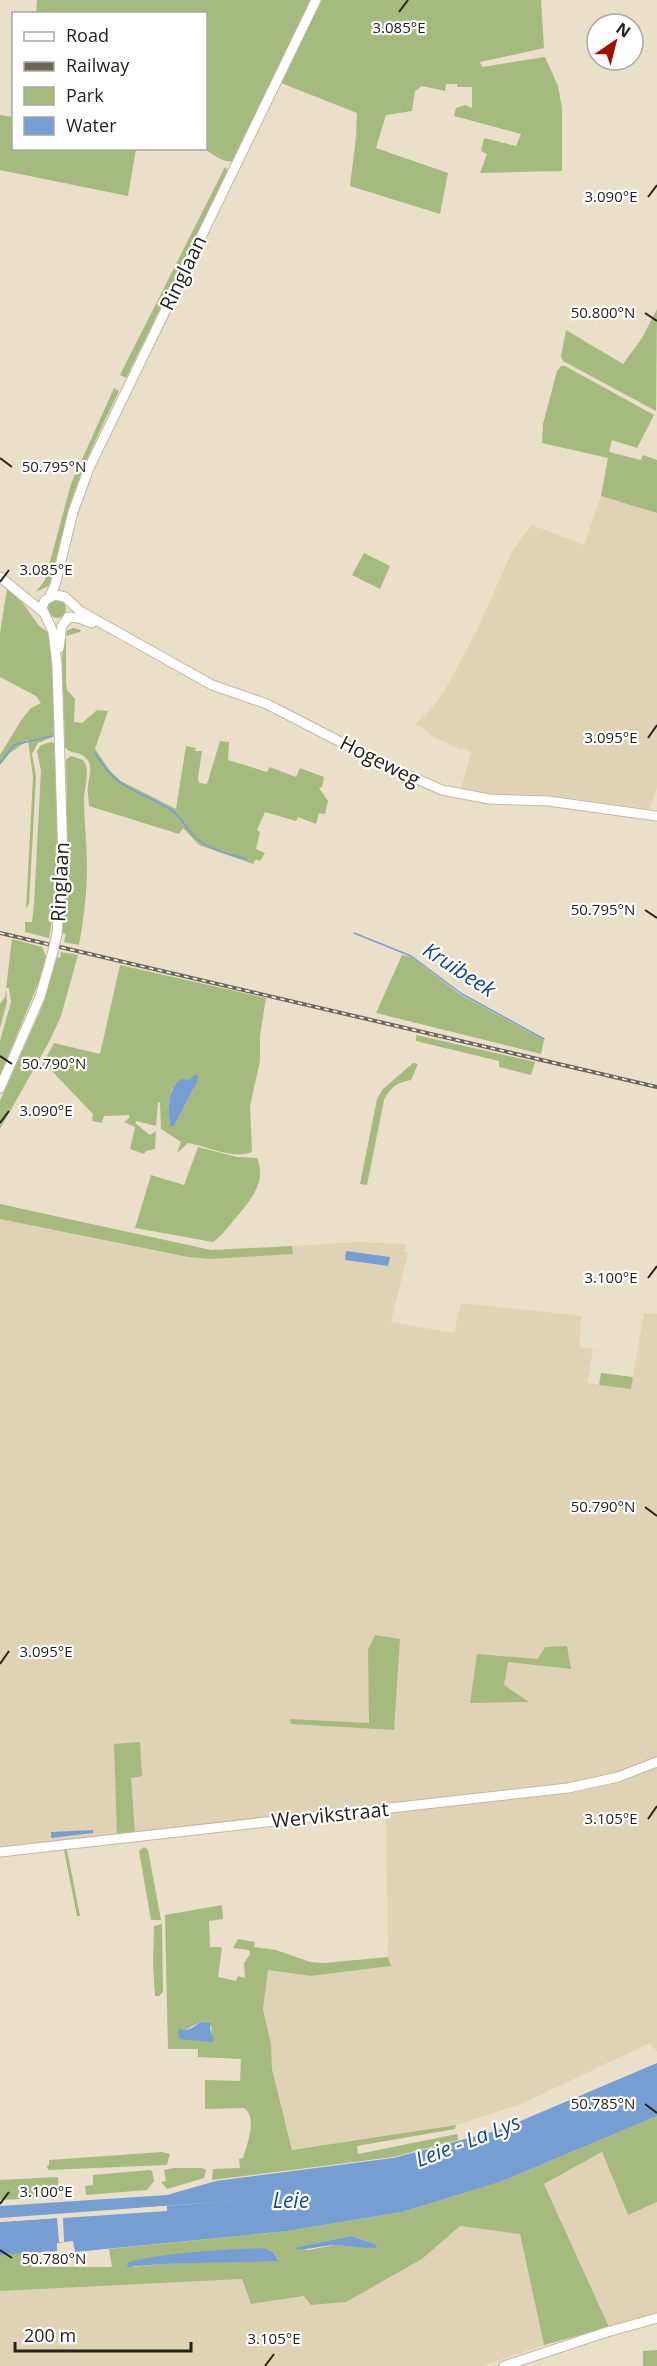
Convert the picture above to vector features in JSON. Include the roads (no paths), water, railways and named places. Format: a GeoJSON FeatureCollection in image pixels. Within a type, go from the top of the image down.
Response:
{"type":"FeatureCollection","features":[{"type":"Feature","properties":{"kind":"main road","name":"Ringlaan"},"geometry":{"type":"LineString","coordinates":[[0,1088],[40,997],[57,934],[63,859],[57,665],[53,632],[46,616],[47,598],[55,585],[78,494],[103,437],[316,0]]}},
{"type":"Feature","properties":{"kind":"main road","name":"Ringlaan"},"geometry":{"type":"LineString","coordinates":[[57,665],[61,633],[71,609],[62,586],[63,551]]}},
{"type":"Feature","properties":{"kind":"main road"},"geometry":{"type":"LineString","coordinates":[[0,577],[55,623],[68,618]]}},
{"type":"Feature","properties":{"kind":"main road"},"geometry":{"type":"LineString","coordinates":[[15,589],[35,599],[60,595],[67,599]]}},
{"type":"Feature","properties":{"kind":"main road","name":"Hogeweg"},"geometry":{"type":"LineString","coordinates":[[67,599],[80,611],[213,685],[267,704],[385,765],[442,790],[489,799],[557,802],[657,816]]}},
{"type":"Feature","properties":{"kind":"main road","name":"Hogeweg"},"geometry":{"type":"LineString","coordinates":[[68,618],[79,618],[125,636]]}},
{"type":"Feature","properties":{"kind":"main road","name":"Wervikstraat"},"geometry":{"type":"LineString","coordinates":[[0,1852],[568,1788],[618,1777],[657,1762]]}},
{"type":"Feature","properties":{"kind":"main road"},"geometry":{"type":"LineString","coordinates":[[504,2366],[657,2318]]}},
{"type":"Feature","properties":{"kind":"water"},"geometry":{"type":"Polygon","coordinates":[[[196,1074],[198,1077],[196,1084],[174,1126],[170,1127],[169,1101],[173,1089],[181,1079],[189,1080],[196,1074]]]}},
{"type":"Feature","properties":{"kind":"water"},"geometry":{"type":"Polygon","coordinates":[[[346,1251],[390,1257],[388,1266],[345,1260],[346,1251]]]}},
{"type":"Feature","properties":{"kind":"water"},"geometry":{"type":"Polygon","coordinates":[[[93,1830],[93,1833],[51,1838],[51,1832],[93,1830]]]}},
{"type":"Feature","properties":{"kind":"water"},"geometry":{"type":"Polygon","coordinates":[[[200,2022],[211,2023],[210,2029],[214,2040],[212,2042],[179,2039],[178,2029],[190,2029],[200,2022]]]}},
{"type":"Feature","properties":{"kind":"water","name":"Leie"},"geometry":{"type":"Polygon","coordinates":[[[657,2063],[657,2116],[500,2182],[402,2212],[288,2231],[75,2252],[73,2241],[57,2243],[57,2251],[0,2255],[0,2222],[167,2210],[166,2206],[0,2219],[0,2206],[167,2195],[216,2181],[393,2158],[499,2130],[657,2063]]]}},
{"type":"Feature","properties":{"kind":"water"},"geometry":{"type":"Polygon","coordinates":[[[351,2236],[377,2245],[376,2248],[336,2245],[297,2249],[297,2247],[351,2236]]]}},
{"type":"Feature","properties":{"kind":"water"},"geometry":{"type":"Polygon","coordinates":[[[264,2248],[273,2252],[279,2261],[127,2267],[128,2262],[161,2256],[264,2248]]]}},
{"type":"Feature","properties":{"kind":"waterway","name":"Kruibeek"},"geometry":{"type":"LineString","coordinates":[[0,763],[14,745],[52,736]]}},
{"type":"Feature","properties":{"kind":"waterway","name":"Kruibeek"},"geometry":{"type":"LineString","coordinates":[[95,753],[112,776],[129,788],[171,810],[201,842],[220,851],[247,859]]}},
{"type":"Feature","properties":{"kind":"waterway","name":"Kruibeek"},"geometry":{"type":"LineString","coordinates":[[354,933],[411,956],[462,994],[544,1039]]}},
{"type":"Feature","properties":{"kind":"railway"},"geometry":{"type":"LineString","coordinates":[[0,933],[657,1087]]}},
{"type":"Feature","properties":{"kind":"water label","name":"Leie - La Lys"},"geometry":{"type":"Point","coordinates":[468,2141]}}]}
